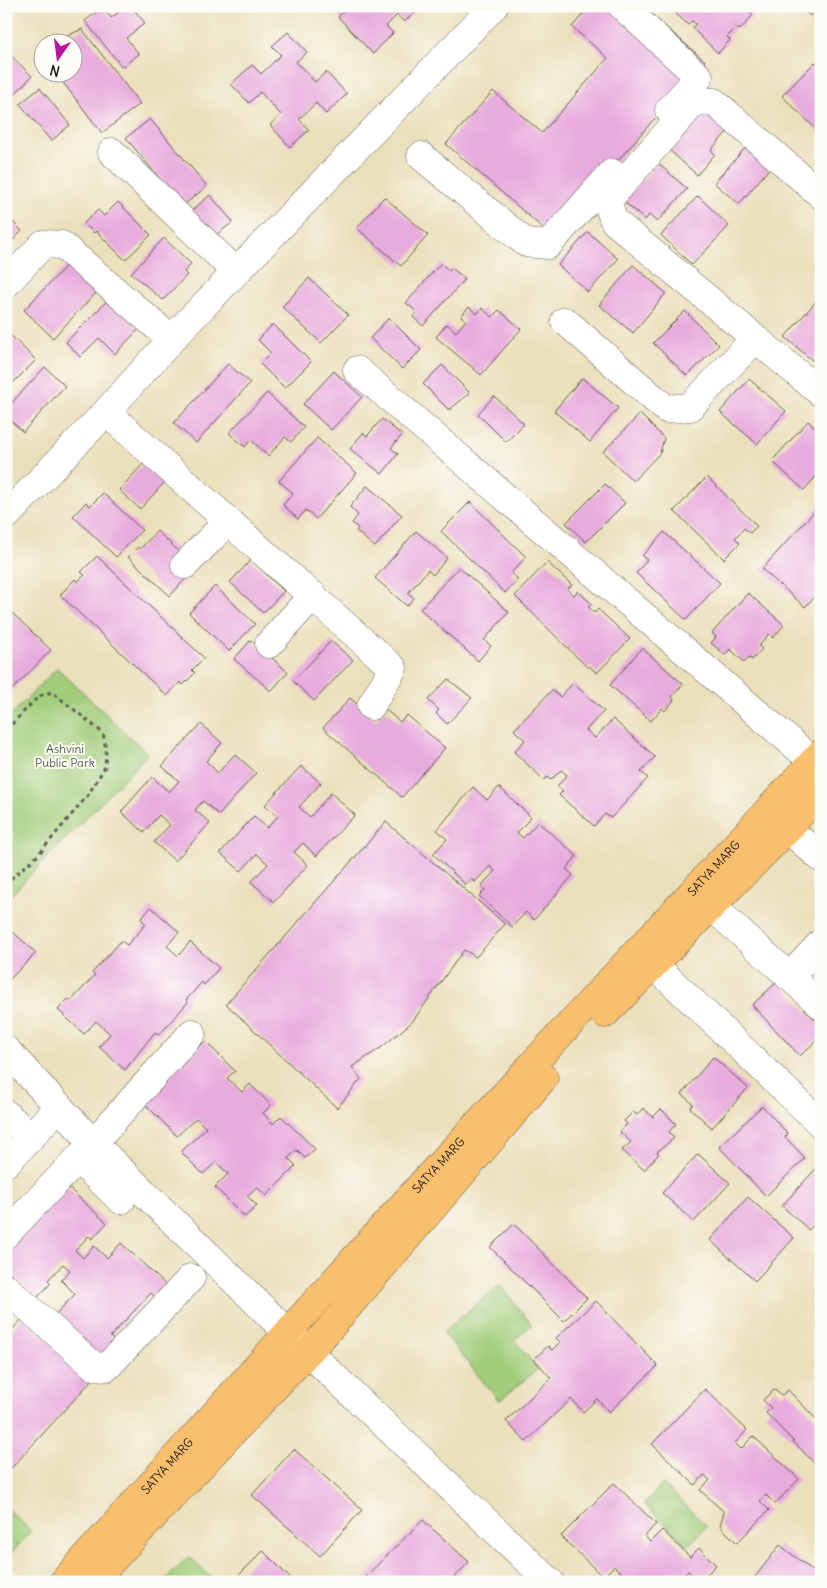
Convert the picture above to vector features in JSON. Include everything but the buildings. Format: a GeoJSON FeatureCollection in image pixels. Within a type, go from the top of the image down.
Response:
{"type":"FeatureCollection","features":[{"type":"Feature","properties":{"kind":"main road","name":"SATYA MARG"},"geometry":{"type":"LineString","coordinates":[[63,1582],[287,1332],[817,757]]}},
{"type":"Feature","properties":{"kind":"main road","name":"SATYA MARG"},"geometry":{"type":"LineString","coordinates":[[92,1582],[309,1352],[541,1081],[652,963],[788,829],[821,790]]}},
{"type":"Feature","properties":{"kind":"street"},"geometry":{"type":"LineString","coordinates":[[6,516],[106,412],[171,339],[494,6]]}},
{"type":"Feature","properties":{"kind":"street"},"geometry":{"type":"LineString","coordinates":[[421,156],[526,243],[548,245],[699,76],[622,6]]}},
{"type":"Feature","properties":{"kind":"street"},"geometry":{"type":"LineString","coordinates":[[821,195],[714,102],[694,101],[607,201],[614,222],[821,393]]}},
{"type":"Feature","properties":{"kind":"street"},"geometry":{"type":"LineString","coordinates":[[112,152],[236,272]]}},
{"type":"Feature","properties":{"kind":"street"},"geometry":{"type":"LineString","coordinates":[[6,284],[43,244],[62,245],[171,339]]}},
{"type":"Feature","properties":{"kind":"street"},"geometry":{"type":"LineString","coordinates":[[565,321],[666,409],[690,407],[755,339]]}},
{"type":"Feature","properties":{"kind":"street"},"geometry":{"type":"LineString","coordinates":[[357,370],[817,757]]}},
{"type":"Feature","properties":{"kind":"street"},"geometry":{"type":"LineString","coordinates":[[106,412],[393,668],[371,706]]}},
{"type":"Feature","properties":{"kind":"street"},"geometry":{"type":"LineString","coordinates":[[185,565],[228,521]]}},
{"type":"Feature","properties":{"kind":"street"},"geometry":{"type":"LineString","coordinates":[[269,644],[313,595]]}},
{"type":"Feature","properties":{"kind":"street"},"geometry":{"type":"LineString","coordinates":[[788,829],[821,858]]}},
{"type":"Feature","properties":{"kind":"street"},"geometry":{"type":"LineString","coordinates":[[711,906],[821,1005]]}},
{"type":"Feature","properties":{"kind":"street"},"geometry":{"type":"LineString","coordinates":[[790,977],[821,943]]}},
{"type":"Feature","properties":{"kind":"street"},"geometry":{"type":"LineString","coordinates":[[652,963],[821,1124]]}},
{"type":"Feature","properties":{"kind":"street"},"geometry":{"type":"LineString","coordinates":[[6,1234],[86,1151],[192,1033]]}},
{"type":"Feature","properties":{"kind":"street"},"geometry":{"type":"LineString","coordinates":[[6,1050],[59,1106],[86,1151],[121,1200]]}},
{"type":"Feature","properties":{"kind":"street"},"geometry":{"type":"LineString","coordinates":[[6,1163],[59,1106]]}},
{"type":"Feature","properties":{"kind":"street"},"geometry":{"type":"LineString","coordinates":[[6,1114],[31,1137]]}},
{"type":"Feature","properties":{"kind":"street"},"geometry":{"type":"LineString","coordinates":[[86,1151],[309,1352],[550,1582]]}},
{"type":"Feature","properties":{"kind":"street"},"geometry":{"type":"LineString","coordinates":[[6,1288],[94,1366],[107,1367],[191,1278]]}},
{"type":"Feature","properties":{"kind":"path"},"geometry":{"type":"LineString","coordinates":[[6,730],[39,696],[52,692],[103,733],[106,750],[105,767],[88,795],[38,855],[6,882]]}},
{"type":"Feature","properties":{"kind":"green space","name":"Ashvini Public Park"},"geometry":{"type":"Polygon","coordinates":[[[57,668],[148,754],[6,900],[6,720],[57,668]]]}},
{"type":"Feature","properties":{"kind":"green space"},"geometry":{"type":"Polygon","coordinates":[[[500,1285],[532,1325],[514,1340],[538,1369],[499,1401],[443,1332],[500,1285]]]}},
{"type":"Feature","properties":{"kind":"green space"},"geometry":{"type":"Polygon","coordinates":[[[663,1484],[707,1526],[688,1546],[644,1504],[663,1484]]]}},
{"type":"Feature","properties":{"kind":"green space"},"geometry":{"type":"Polygon","coordinates":[[[6,1508],[31,1531],[6,1559],[6,1508]]]}},
{"type":"Feature","properties":{"kind":"green space"},"geometry":{"type":"Polygon","coordinates":[[[189,1556],[215,1582],[163,1582],[189,1556]]]}}]}
